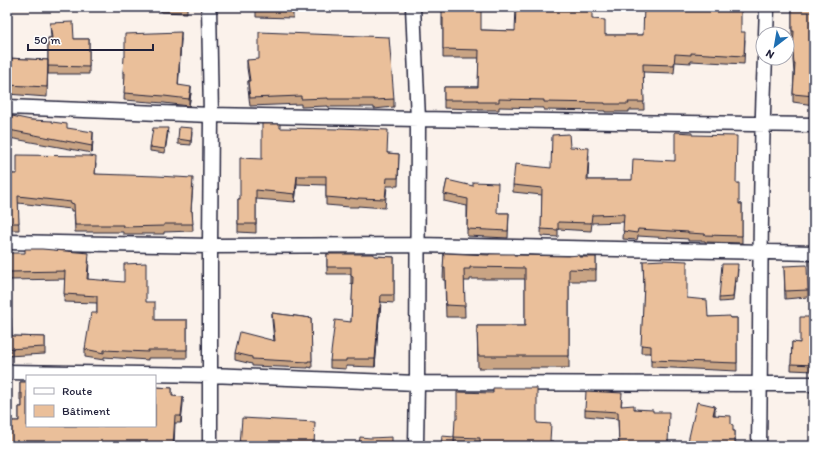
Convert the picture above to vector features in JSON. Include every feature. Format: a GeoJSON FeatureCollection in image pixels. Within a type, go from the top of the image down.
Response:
{"type":"FeatureCollection","features":[{"type":"Feature","properties":{"kind":"street"},"geometry":{"type":"LineString","coordinates":[[209,7],[211,115],[210,446]]}},
{"type":"Feature","properties":{"kind":"street"},"geometry":{"type":"LineString","coordinates":[[413,7],[418,119],[418,383],[416,446]]}},
{"type":"Feature","properties":{"kind":"street"},"geometry":{"type":"LineString","coordinates":[[767,26],[768,7]]}},
{"type":"Feature","properties":{"kind":"street"},"geometry":{"type":"LineString","coordinates":[[758,446],[760,384],[762,124],[765,66]]}},
{"type":"Feature","properties":{"kind":"street"},"geometry":{"type":"LineString","coordinates":[[7,107],[211,115],[814,125]]}},
{"type":"Feature","properties":{"kind":"street"},"geometry":{"type":"LineString","coordinates":[[7,242],[210,246],[418,245],[814,253]]}},
{"type":"Feature","properties":{"kind":"street"},"geometry":{"type":"LineString","coordinates":[[7,372],[210,375],[418,383],[814,384]]}},
{"type":"Feature","properties":{"kind":"building"},"geometry":{"type":"Polygon","coordinates":[[[256,7],[293,7],[293,10],[256,9],[256,7]]]}},
{"type":"Feature","properties":{"kind":"building"},"geometry":{"type":"Polygon","coordinates":[[[442,7],[481,7],[481,30],[515,31],[516,7],[592,7],[592,19],[605,20],[605,35],[643,35],[644,7],[741,7],[741,32],[745,32],[744,56],[691,53],[691,55],[675,54],[674,65],[643,64],[644,102],[628,102],[629,104],[605,104],[544,102],[544,100],[499,99],[499,102],[478,102],[478,100],[444,100],[444,87],[478,87],[479,50],[443,49],[442,7]]]}},
{"type":"Feature","properties":{"kind":"building"},"geometry":{"type":"Polygon","coordinates":[[[792,7],[814,7],[814,96],[793,94],[795,26],[792,26],[792,7]]]}},
{"type":"Feature","properties":{"kind":"building"},"geometry":{"type":"Polygon","coordinates":[[[73,22],[74,39],[89,39],[89,67],[48,66],[48,38],[52,38],[50,23],[73,22]]]}},
{"type":"Feature","properties":{"kind":"building"},"geometry":{"type":"Polygon","coordinates":[[[181,32],[178,85],[191,87],[189,99],[124,93],[125,73],[123,73],[125,34],[181,32]]]}},
{"type":"Feature","properties":{"kind":"building"},"geometry":{"type":"Polygon","coordinates":[[[259,32],[389,37],[394,99],[301,99],[301,96],[250,98],[248,81],[250,81],[247,60],[259,59],[259,32]]]}},
{"type":"Feature","properties":{"kind":"building"},"geometry":{"type":"Polygon","coordinates":[[[7,58],[48,60],[47,87],[7,85],[7,58]]]}},
{"type":"Feature","properties":{"kind":"building"},"geometry":{"type":"Polygon","coordinates":[[[12,116],[31,120],[52,121],[67,124],[67,128],[93,132],[92,146],[9,130],[12,116]]]}},
{"type":"Feature","properties":{"kind":"building"},"geometry":{"type":"Polygon","coordinates":[[[262,124],[280,124],[280,128],[388,130],[387,153],[399,154],[398,178],[387,178],[385,199],[350,199],[326,197],[326,176],[297,176],[295,194],[256,190],[256,224],[238,224],[238,199],[240,199],[240,158],[262,159],[262,124]]]}},
{"type":"Feature","properties":{"kind":"building"},"geometry":{"type":"Polygon","coordinates":[[[179,127],[192,128],[191,141],[178,139],[179,127]]]}},
{"type":"Feature","properties":{"kind":"building"},"geometry":{"type":"Polygon","coordinates":[[[153,128],[168,128],[165,149],[150,147],[153,128]]]}},
{"type":"Feature","properties":{"kind":"building"},"geometry":{"type":"Polygon","coordinates":[[[675,132],[692,133],[692,135],[737,136],[736,183],[739,183],[739,204],[742,204],[742,236],[705,235],[688,232],[638,229],[637,233],[623,231],[624,214],[592,215],[591,223],[558,222],[558,230],[541,229],[542,188],[513,185],[515,164],[551,168],[552,135],[569,134],[570,147],[589,148],[587,180],[632,180],[633,159],[675,161],[675,132]]]}},
{"type":"Feature","properties":{"kind":"building"},"geometry":{"type":"Polygon","coordinates":[[[17,155],[96,157],[95,174],[193,178],[191,211],[193,224],[164,224],[164,226],[123,227],[123,225],[75,225],[74,204],[71,202],[18,196],[19,223],[7,223],[7,174],[17,174],[17,155]]]}},
{"type":"Feature","properties":{"kind":"building"},"geometry":{"type":"Polygon","coordinates":[[[447,180],[473,186],[473,182],[498,183],[497,213],[509,213],[508,231],[467,229],[468,199],[444,194],[447,180]]]}},
{"type":"Feature","properties":{"kind":"building"},"geometry":{"type":"Polygon","coordinates":[[[25,249],[89,253],[87,279],[124,282],[124,264],[146,263],[146,302],[155,302],[155,320],[187,320],[187,350],[148,350],[148,352],[104,350],[104,353],[85,349],[91,313],[97,313],[97,296],[64,294],[65,271],[10,272],[9,292],[7,292],[7,253],[25,253],[25,249]]]}},
{"type":"Feature","properties":{"kind":"building"},"geometry":{"type":"Polygon","coordinates":[[[444,253],[489,255],[579,255],[579,257],[596,257],[596,270],[569,269],[569,356],[478,356],[477,326],[525,326],[525,268],[470,267],[470,269],[464,269],[465,306],[446,305],[445,268],[443,268],[444,253]]]}},
{"type":"Feature","properties":{"kind":"building"},"geometry":{"type":"Polygon","coordinates":[[[327,254],[374,254],[374,256],[394,257],[394,295],[381,295],[375,359],[346,359],[346,361],[330,361],[335,320],[351,322],[353,277],[351,276],[351,267],[327,267],[327,254]]]}},
{"type":"Feature","properties":{"kind":"building"},"geometry":{"type":"Polygon","coordinates":[[[643,261],[687,261],[687,298],[707,300],[708,317],[730,316],[730,318],[737,318],[737,363],[651,360],[651,346],[641,345],[644,285],[643,261]]]}},
{"type":"Feature","properties":{"kind":"building"},"geometry":{"type":"Polygon","coordinates":[[[722,264],[738,264],[733,297],[719,298],[722,264]]]}},
{"type":"Feature","properties":{"kind":"building"},"geometry":{"type":"Polygon","coordinates":[[[811,264],[814,264],[814,278],[811,278],[811,264]]]}},
{"type":"Feature","properties":{"kind":"building"},"geometry":{"type":"Polygon","coordinates":[[[807,265],[808,290],[785,291],[784,266],[807,265]]]}},
{"type":"Feature","properties":{"kind":"building"},"geometry":{"type":"Polygon","coordinates":[[[272,313],[311,318],[312,361],[252,359],[252,357],[235,353],[240,332],[275,341],[272,313]]]}},
{"type":"Feature","properties":{"kind":"building"},"geometry":{"type":"Polygon","coordinates":[[[800,317],[814,317],[814,365],[791,364],[792,342],[800,343],[800,317]]]}},
{"type":"Feature","properties":{"kind":"building"},"geometry":{"type":"Polygon","coordinates":[[[7,318],[11,318],[12,336],[45,337],[45,347],[7,349],[7,318]]]}},
{"type":"Feature","properties":{"kind":"building"},"geometry":{"type":"Polygon","coordinates":[[[20,382],[26,382],[26,427],[156,427],[156,387],[172,388],[172,396],[183,397],[181,416],[175,416],[173,446],[7,446],[7,421],[19,421],[19,407],[22,407],[22,393],[20,393],[20,382]]]}},
{"type":"Feature","properties":{"kind":"building"},"geometry":{"type":"Polygon","coordinates":[[[493,388],[537,388],[537,423],[551,424],[550,441],[553,441],[553,445],[592,446],[480,446],[480,438],[454,437],[455,419],[457,419],[457,392],[493,393],[493,388]]]}},
{"type":"Feature","properties":{"kind":"building"},"geometry":{"type":"Polygon","coordinates":[[[586,391],[622,393],[621,406],[634,405],[634,409],[653,410],[653,412],[669,412],[668,446],[619,445],[618,412],[585,410],[586,391]]]}},
{"type":"Feature","properties":{"kind":"building"},"geometry":{"type":"Polygon","coordinates":[[[697,402],[715,406],[713,415],[731,416],[731,424],[733,425],[733,431],[735,431],[735,444],[716,444],[716,446],[687,446],[697,402]]]}},
{"type":"Feature","properties":{"kind":"building"},"geometry":{"type":"Polygon","coordinates":[[[242,418],[315,422],[314,446],[240,446],[242,418]]]}},
{"type":"Feature","properties":{"kind":"building"},"geometry":{"type":"Polygon","coordinates":[[[442,436],[454,437],[454,446],[441,446],[442,436]]]}},
{"type":"Feature","properties":{"kind":"building"},"geometry":{"type":"Polygon","coordinates":[[[360,437],[392,437],[392,446],[359,446],[360,437]]]}},
{"type":"Feature","properties":{"kind":"building"},"geometry":{"type":"Polygon","coordinates":[[[788,444],[814,444],[814,446],[788,446],[788,444]]]}}]}
